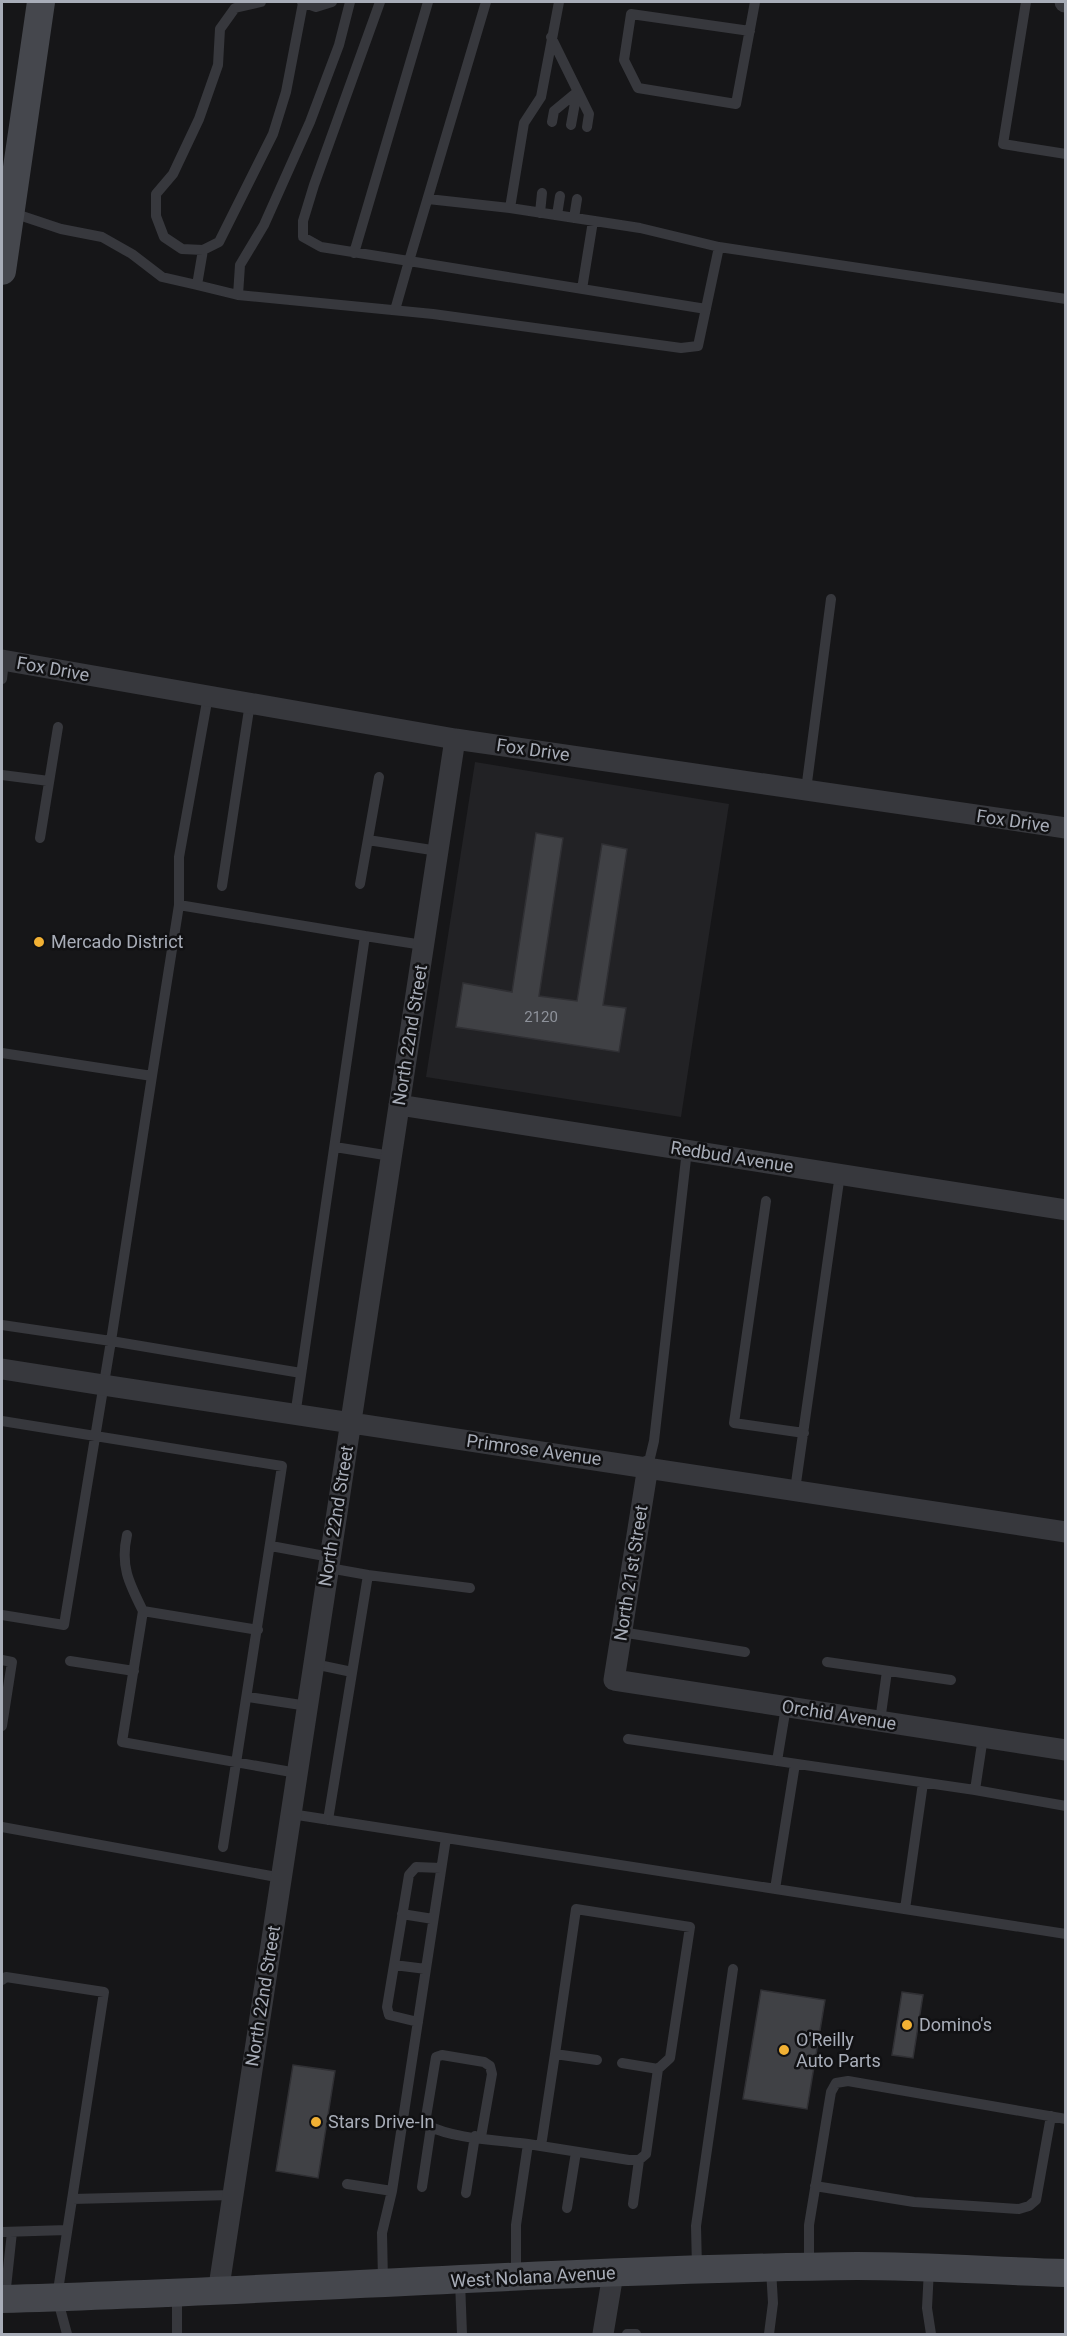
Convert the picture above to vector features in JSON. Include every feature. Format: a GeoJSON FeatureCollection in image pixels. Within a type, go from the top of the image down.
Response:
{"type":"FeatureCollection","features":[{"type":"Feature","properties":{"kind":"main road"},"geometry":{"type":"LineString","coordinates":[[2,271],[6,212],[41,2]]}},
{"type":"Feature","properties":{"kind":"main road","name":"West Nolana Avenue"},"geometry":{"type":"LineString","coordinates":[[3,2299],[218,2293],[516,2278],[809,2268],[929,2268],[1065,2273]]}},
{"type":"Feature","properties":{"kind":"street","name":"Fox Drive"},"geometry":{"type":"LineString","coordinates":[[2,667],[208,696],[455,739],[1065,828]]}},
{"type":"Feature","properties":{"kind":"street","name":"North 22nd Street"},"geometry":{"type":"LineString","coordinates":[[218,2293],[455,739]]}},
{"type":"Feature","properties":{"kind":"street","name":"Redbud Avenue"},"geometry":{"type":"LineString","coordinates":[[399,1105],[1065,1210]]}},
{"type":"Feature","properties":{"kind":"street","name":"Primrose Avenue"},"geometry":{"type":"LineString","coordinates":[[2,1369],[350,1425],[648,1466],[1065,1532]]}},
{"type":"Feature","properties":{"kind":"street","name":"North 21st Street"},"geometry":{"type":"LineString","coordinates":[[614,1680],[648,1466]]}},
{"type":"Feature","properties":{"kind":"street","name":"Orchid Avenue"},"geometry":{"type":"LineString","coordinates":[[614,1680],[1065,1750]]}},
{"type":"Feature","properties":{"kind":"street"},"geometry":{"type":"LineString","coordinates":[[603,2334],[613,2274]]}},
{"type":"Feature","properties":{"kind":"lane"},"geometry":{"type":"LineString","coordinates":[[261,2],[235,9],[220,29],[218,64],[198,119],[173,174],[156,194],[156,216],[164,237],[182,249],[203,250],[219,242],[273,134],[286,92],[302,2],[316,7],[332,2]]}},
{"type":"Feature","properties":{"kind":"lane"},"geometry":{"type":"LineString","coordinates":[[238,295],[240,265],[264,225],[310,122],[339,45],[350,2]]}},
{"type":"Feature","properties":{"kind":"lane"},"geometry":{"type":"LineString","coordinates":[[380,2],[303,221],[303,237],[321,247],[354,253],[706,309]]}},
{"type":"Feature","properties":{"kind":"lane"},"geometry":{"type":"LineString","coordinates":[[354,253],[428,2]]}},
{"type":"Feature","properties":{"kind":"lane"},"geometry":{"type":"LineString","coordinates":[[395,310],[486,2]]}},
{"type":"Feature","properties":{"kind":"lane"},"geometry":{"type":"LineString","coordinates":[[510,208],[524,123],[540,97],[559,2]]}},
{"type":"Feature","properties":{"kind":"lane"},"geometry":{"type":"LineString","coordinates":[[750,31],[631,15],[624,60],[638,88],[736,104],[756,2]]}},
{"type":"Feature","properties":{"kind":"lane"},"geometry":{"type":"LineString","coordinates":[[1026,2],[1003,144],[1065,154]]}},
{"type":"Feature","properties":{"kind":"lane"},"geometry":{"type":"LineString","coordinates":[[551,36],[589,114],[587,127]]}},
{"type":"Feature","properties":{"kind":"lane"},"geometry":{"type":"LineString","coordinates":[[552,122],[554,111],[577,92]]}},
{"type":"Feature","properties":{"kind":"lane"},"geometry":{"type":"LineString","coordinates":[[572,125],[577,92]]}},
{"type":"Feature","properties":{"kind":"lane"},"geometry":{"type":"LineString","coordinates":[[540,213],[543,193]]}},
{"type":"Feature","properties":{"kind":"lane"},"geometry":{"type":"LineString","coordinates":[[557,215],[560,196]]}},
{"type":"Feature","properties":{"kind":"lane"},"geometry":{"type":"LineString","coordinates":[[428,199],[510,208],[640,228],[719,247],[1065,299]]}},
{"type":"Feature","properties":{"kind":"lane"},"geometry":{"type":"LineString","coordinates":[[574,218],[577,199]]}},
{"type":"Feature","properties":{"kind":"lane"},"geometry":{"type":"LineString","coordinates":[[6,212],[61,229],[102,237],[132,254],[162,277],[238,295],[395,310],[681,348],[698,345],[719,247]]}},
{"type":"Feature","properties":{"kind":"lane"},"geometry":{"type":"LineString","coordinates":[[582,289],[593,221]]}},
{"type":"Feature","properties":{"kind":"lane"},"geometry":{"type":"LineString","coordinates":[[197,285],[203,250]]}},
{"type":"Feature","properties":{"kind":"lane"},"geometry":{"type":"LineString","coordinates":[[806,790],[831,599]]}},
{"type":"Feature","properties":{"kind":"lane"},"geometry":{"type":"LineString","coordinates":[[2,1615],[64,1625],[105,1386],[179,905],[179,857],[208,696]]}},
{"type":"Feature","properties":{"kind":"lane"},"geometry":{"type":"LineString","coordinates":[[222,886],[250,703]]}},
{"type":"Feature","properties":{"kind":"lane"},"geometry":{"type":"LineString","coordinates":[[40,837],[58,727]]}},
{"type":"Feature","properties":{"kind":"lane"},"geometry":{"type":"LineString","coordinates":[[2,775],[49,780]]}},
{"type":"Feature","properties":{"kind":"lane"},"geometry":{"type":"LineString","coordinates":[[360,884],[380,777]]}},
{"type":"Feature","properties":{"kind":"lane"},"geometry":{"type":"LineString","coordinates":[[368,840],[438,851]]}},
{"type":"Feature","properties":{"kind":"lane"},"geometry":{"type":"LineString","coordinates":[[179,905],[423,945]]}},
{"type":"Feature","properties":{"kind":"lane"},"geometry":{"type":"LineString","coordinates":[[295,1416],[365,936]]}},
{"type":"Feature","properties":{"kind":"lane"},"geometry":{"type":"LineString","coordinates":[[2,1053],[152,1076]]}},
{"type":"Feature","properties":{"kind":"lane"},"geometry":{"type":"LineString","coordinates":[[335,1146],[391,1156]]}},
{"type":"Feature","properties":{"kind":"lane"},"geometry":{"type":"LineString","coordinates":[[648,1466],[654,1441],[687,1150]]}},
{"type":"Feature","properties":{"kind":"lane"},"geometry":{"type":"LineString","coordinates":[[795,1490],[840,1174]]}},
{"type":"Feature","properties":{"kind":"lane"},"geometry":{"type":"LineString","coordinates":[[766,1201],[734,1423],[804,1432]]}},
{"type":"Feature","properties":{"kind":"lane"},"geometry":{"type":"LineString","coordinates":[[2,1325],[301,1373]]}},
{"type":"Feature","properties":{"kind":"lane"},"geometry":{"type":"LineString","coordinates":[[2,1421],[282,1466],[223,1847]]}},
{"type":"Feature","properties":{"kind":"lane"},"geometry":{"type":"LineString","coordinates":[[127,1535],[122,1556],[131,1587],[143,1611],[122,1742],[297,1773]]}},
{"type":"Feature","properties":{"kind":"lane"},"geometry":{"type":"LineString","coordinates":[[271,1546],[368,1575],[470,1588]]}},
{"type":"Feature","properties":{"kind":"lane"},"geometry":{"type":"LineString","coordinates":[[328,1820],[368,1575]]}},
{"type":"Feature","properties":{"kind":"lane"},"geometry":{"type":"LineString","coordinates":[[143,1611],[258,1630]]}},
{"type":"Feature","properties":{"kind":"lane"},"geometry":{"type":"LineString","coordinates":[[621,1632],[745,1652]]}},
{"type":"Feature","properties":{"kind":"lane"},"geometry":{"type":"LineString","coordinates":[[2,1660],[12,1662],[2,1726]]}},
{"type":"Feature","properties":{"kind":"lane"},"geometry":{"type":"LineString","coordinates":[[70,1661],[134,1671]]}},
{"type":"Feature","properties":{"kind":"lane"},"geometry":{"type":"LineString","coordinates":[[827,1662],[951,1680]]}},
{"type":"Feature","properties":{"kind":"lane"},"geometry":{"type":"LineString","coordinates":[[314,1664],[352,1672]]}},
{"type":"Feature","properties":{"kind":"lane"},"geometry":{"type":"LineString","coordinates":[[880,1721],[887,1671]]}},
{"type":"Feature","properties":{"kind":"lane"},"geometry":{"type":"LineString","coordinates":[[248,1697],[308,1706]]}},
{"type":"Feature","properties":{"kind":"lane"},"geometry":{"type":"LineString","coordinates":[[777,1761],[786,1707]]}},
{"type":"Feature","properties":{"kind":"lane"},"geometry":{"type":"LineString","coordinates":[[975,1790],[983,1737]]}},
{"type":"Feature","properties":{"kind":"lane"},"geometry":{"type":"LineString","coordinates":[[628,1739],[975,1790],[1065,1806]]}},
{"type":"Feature","properties":{"kind":"lane"},"geometry":{"type":"LineString","coordinates":[[775,1889],[795,1764]]}},
{"type":"Feature","properties":{"kind":"lane"},"geometry":{"type":"LineString","coordinates":[[905,1909],[923,1783]]}},
{"type":"Feature","properties":{"kind":"lane"},"geometry":{"type":"LineString","coordinates":[[291,1814],[1065,1934]]}},
{"type":"Feature","properties":{"kind":"lane"},"geometry":{"type":"LineString","coordinates":[[2,1827],[282,1878]]}},
{"type":"Feature","properties":{"kind":"lane"},"geometry":{"type":"LineString","coordinates":[[383,2284],[382,2233],[392,2191],[446,1838]]}},
{"type":"Feature","properties":{"kind":"lane"},"geometry":{"type":"LineString","coordinates":[[418,2022],[389,2015],[387,2007],[409,1875],[416,1867],[441,1868]]}},
{"type":"Feature","properties":{"kind":"lane"},"geometry":{"type":"LineString","coordinates":[[541,2146],[576,1909],[690,1927],[670,2058],[658,2069],[646,2154],[639,2160],[633,2204]]}},
{"type":"Feature","properties":{"kind":"lane"},"geometry":{"type":"LineString","coordinates":[[402,1914],[433,1919]]}},
{"type":"Feature","properties":{"kind":"lane"},"geometry":{"type":"LineString","coordinates":[[394,1965],[426,1969]]}},
{"type":"Feature","properties":{"kind":"lane"},"geometry":{"type":"LineString","coordinates":[[697,2271],[696,2226],[732,1969]]}},
{"type":"Feature","properties":{"kind":"lane"},"geometry":{"type":"LineString","coordinates":[[2,1980],[6,1977],[105,1992],[57,2297],[67,2334]]}},
{"type":"Feature","properties":{"kind":"lane"},"geometry":{"type":"LineString","coordinates":[[555,2054],[597,2060]]}},
{"type":"Feature","properties":{"kind":"lane"},"geometry":{"type":"LineString","coordinates":[[422,2187],[431,2127],[426,2117],[436,2057],[442,2055],[484,2062],[490,2066],[492,2073],[466,2193]]}},
{"type":"Feature","properties":{"kind":"lane"},"geometry":{"type":"LineString","coordinates":[[622,2063],[658,2069]]}},
{"type":"Feature","properties":{"kind":"lane"},"geometry":{"type":"LineString","coordinates":[[809,2268],[809,2225],[831,2092],[837,2083],[848,2081],[1065,2119]]}},
{"type":"Feature","properties":{"kind":"lane"},"geometry":{"type":"LineString","coordinates":[[815,2186],[914,2202],[1019,2209],[1029,2206],[1036,2200],[1052,2116]]}},
{"type":"Feature","properties":{"kind":"lane"},"geometry":{"type":"LineString","coordinates":[[431,2127],[478,2137],[639,2160]]}},
{"type":"Feature","properties":{"kind":"lane"},"geometry":{"type":"LineString","coordinates":[[516,2278],[516,2225],[528,2144]]}},
{"type":"Feature","properties":{"kind":"lane"},"geometry":{"type":"LineString","coordinates":[[567,2208],[576,2152]]}},
{"type":"Feature","properties":{"kind":"lane"},"geometry":{"type":"LineString","coordinates":[[347,2184],[392,2191]]}},
{"type":"Feature","properties":{"kind":"lane"},"geometry":{"type":"LineString","coordinates":[[72,2199],[233,2195]]}},
{"type":"Feature","properties":{"kind":"lane"},"geometry":{"type":"LineString","coordinates":[[3,2299],[7,2232],[67,2230]]}},
{"type":"Feature","properties":{"kind":"lane"},"geometry":{"type":"LineString","coordinates":[[929,2268],[927,2308],[931,2334]]}},
{"type":"Feature","properties":{"kind":"lane"},"geometry":{"type":"LineString","coordinates":[[769,2334],[773,2303],[771,2269]]}},
{"type":"Feature","properties":{"kind":"lane"},"geometry":{"type":"LineString","coordinates":[[460,2281],[462,2334]]}},
{"type":"Feature","properties":{"kind":"lane"},"geometry":{"type":"LineString","coordinates":[[177,2294],[177,2334]]}},
{"type":"Feature","properties":{"kind":"lane"},"geometry":{"type":"LineString","coordinates":[[627,2334],[636,2334]]}},
{"type":"Feature","properties":{"kind":"shaded area"},"geometry":{"type":"Polygon","coordinates":[[[475,762],[729,804],[681,1117],[426,1077],[475,762]]]}},
{"type":"Feature","properties":{"kind":"building"},"geometry":{"type":"Polygon","coordinates":[[[536,833],[563,838],[539,996],[577,1001],[602,844],[627,849],[603,1005],[626,1008],[619,1052],[456,1027],[463,983],[512,992],[536,833]]]}},
{"type":"Feature","properties":{"kind":"building","name":"O'Reilly Auto Parts"},"geometry":{"type":"Polygon","coordinates":[[[761,1990],[825,2000],[807,2109],[743,2099],[761,1990]]]}},
{"type":"Feature","properties":{"kind":"building","name":"Domino's"},"geometry":{"type":"Polygon","coordinates":[[[902,1992],[923,1995],[913,2058],[892,2055],[902,1992]]]}},
{"type":"Feature","properties":{"kind":"building","name":"Stars Drive-In"},"geometry":{"type":"Polygon","coordinates":[[[293,2065],[335,2071],[318,2178],[276,2171],[293,2065]]]}},
{"type":"Feature","properties":{"kind":"place","name":"Mercado District"},"geometry":{"type":"Point","coordinates":[39,942]}},
{"type":"Feature","properties":{"kind":"place","name":"Domino's"},"geometry":{"type":"Point","coordinates":[907,2025]}},
{"type":"Feature","properties":{"kind":"place","name":"O'Reilly Auto Parts"},"geometry":{"type":"Point","coordinates":[784,2050]}},
{"type":"Feature","properties":{"kind":"place","name":"Stars Drive-In"},"geometry":{"type":"Point","coordinates":[316,2122]}}]}
